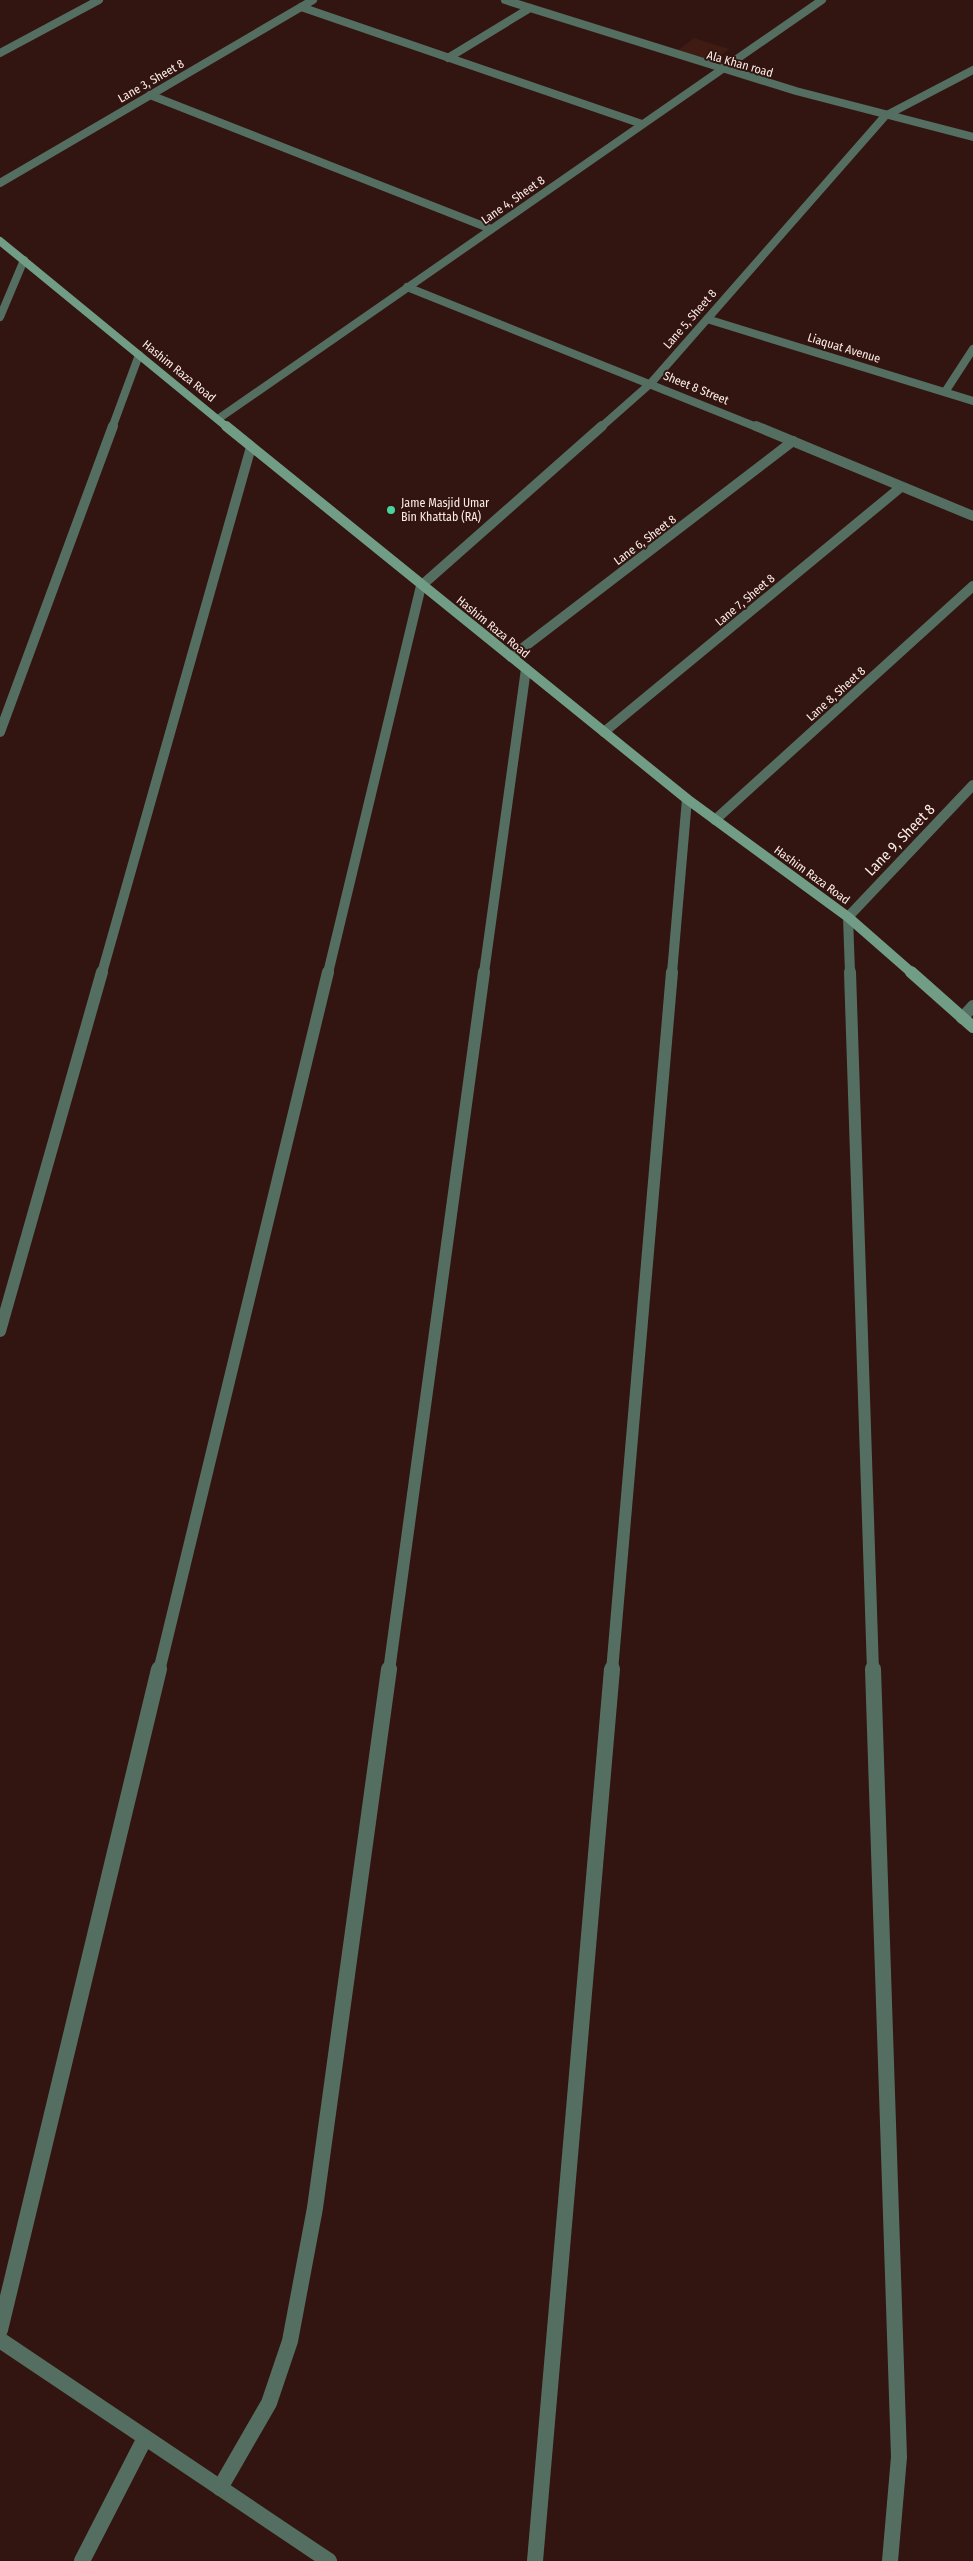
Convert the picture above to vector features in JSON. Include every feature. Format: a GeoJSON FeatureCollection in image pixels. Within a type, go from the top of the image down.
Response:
{"type":"FeatureCollection","features":[{"type":"Feature","properties":{"kind":"street"},"geometry":{"type":"LineString","coordinates":[[0,53],[99,0]]}},
{"type":"Feature","properties":{"kind":"street","name":"Lane 3, Sheet 8"},"geometry":{"type":"LineString","coordinates":[[0,183],[314,0]]}},
{"type":"Feature","properties":{"kind":"street","name":"Ala Khan road"},"geometry":{"type":"LineString","coordinates":[[505,0],[720,70],[885,116],[973,137]]}},
{"type":"Feature","properties":{"kind":"street","name":"Lane 4, Sheet 8"},"geometry":{"type":"LineString","coordinates":[[218,420],[822,0]]}},
{"type":"Feature","properties":{"kind":"street"},"geometry":{"type":"LineString","coordinates":[[301,7],[642,124]]}},
{"type":"Feature","properties":{"kind":"street"},"geometry":{"type":"LineString","coordinates":[[448,58],[530,8]]}},
{"type":"Feature","properties":{"kind":"street","name":"Lane 5, Sheet 8"},"geometry":{"type":"LineString","coordinates":[[422,586],[651,383],[885,116],[973,70]]}},
{"type":"Feature","properties":{"kind":"street"},"geometry":{"type":"LineString","coordinates":[[150,95],[491,229]]}},
{"type":"Feature","properties":{"kind":"street","name":"Hashim Raza Road"},"geometry":{"type":"LineString","coordinates":[[0,241],[511,658],[715,820],[848,917],[973,1027]]}},
{"type":"Feature","properties":{"kind":"street"},"geometry":{"type":"LineString","coordinates":[[0,317],[24,260]]}},
{"type":"Feature","properties":{"kind":"street","name":"Sheet 8 Street"},"geometry":{"type":"LineString","coordinates":[[407,287],[651,383],[973,516]]}},
{"type":"Feature","properties":{"kind":"street","name":"Liaquat Avenue"},"geometry":{"type":"LineString","coordinates":[[707,319],[973,401]]}},
{"type":"Feature","properties":{"kind":"street"},"geometry":{"type":"LineString","coordinates":[[945,392],[973,350]]}},
{"type":"Feature","properties":{"kind":"street"},"geometry":{"type":"LineString","coordinates":[[0,732],[140,355]]}},
{"type":"Feature","properties":{"kind":"street","name":"Lane 6, Sheet 8"},"geometry":{"type":"LineString","coordinates":[[511,658],[793,441]]}},
{"type":"Feature","properties":{"kind":"street"},"geometry":{"type":"LineString","coordinates":[[0,1331],[251,447]]}},
{"type":"Feature","properties":{"kind":"street","name":"Lane 7, Sheet 8"},"geometry":{"type":"LineString","coordinates":[[604,732],[901,486]]}},
{"type":"Feature","properties":{"kind":"street"},"geometry":{"type":"LineString","coordinates":[[0,2330],[422,586]]}},
{"type":"Feature","properties":{"kind":"street","name":"Lane 8, Sheet 8"},"geometry":{"type":"LineString","coordinates":[[715,820],[973,586]]}},
{"type":"Feature","properties":{"kind":"street"},"geometry":{"type":"LineString","coordinates":[[220,2488],[268,2403],[290,2341],[315,2208],[526,669]]}},
{"type":"Feature","properties":{"kind":"street","name":"Lane 9, Sheet 8"},"geometry":{"type":"LineString","coordinates":[[848,917],[973,785]]}},
{"type":"Feature","properties":{"kind":"street"},"geometry":{"type":"LineString","coordinates":[[535,2561],[687,798]]}},
{"type":"Feature","properties":{"kind":"street"},"geometry":{"type":"LineString","coordinates":[[848,917],[899,2458],[890,2561]]}},
{"type":"Feature","properties":{"kind":"street"},"geometry":{"type":"LineString","coordinates":[[962,1018],[973,1006]]}},
{"type":"Feature","properties":{"kind":"street"},"geometry":{"type":"LineString","coordinates":[[0,2340],[329,2561]]}},
{"type":"Feature","properties":{"kind":"street"},"geometry":{"type":"LineString","coordinates":[[82,2561],[145,2438]]}},
{"type":"Feature","properties":{"kind":"shaded area"},"geometry":{"type":"Polygon","coordinates":[[[694,38],[729,49],[712,62],[677,51],[694,38]]]}},
{"type":"Feature","properties":{"kind":"place","name":"Jame Masjid Umar Bin Khattab (RA)"},"geometry":{"type":"Point","coordinates":[391,510]}}]}
